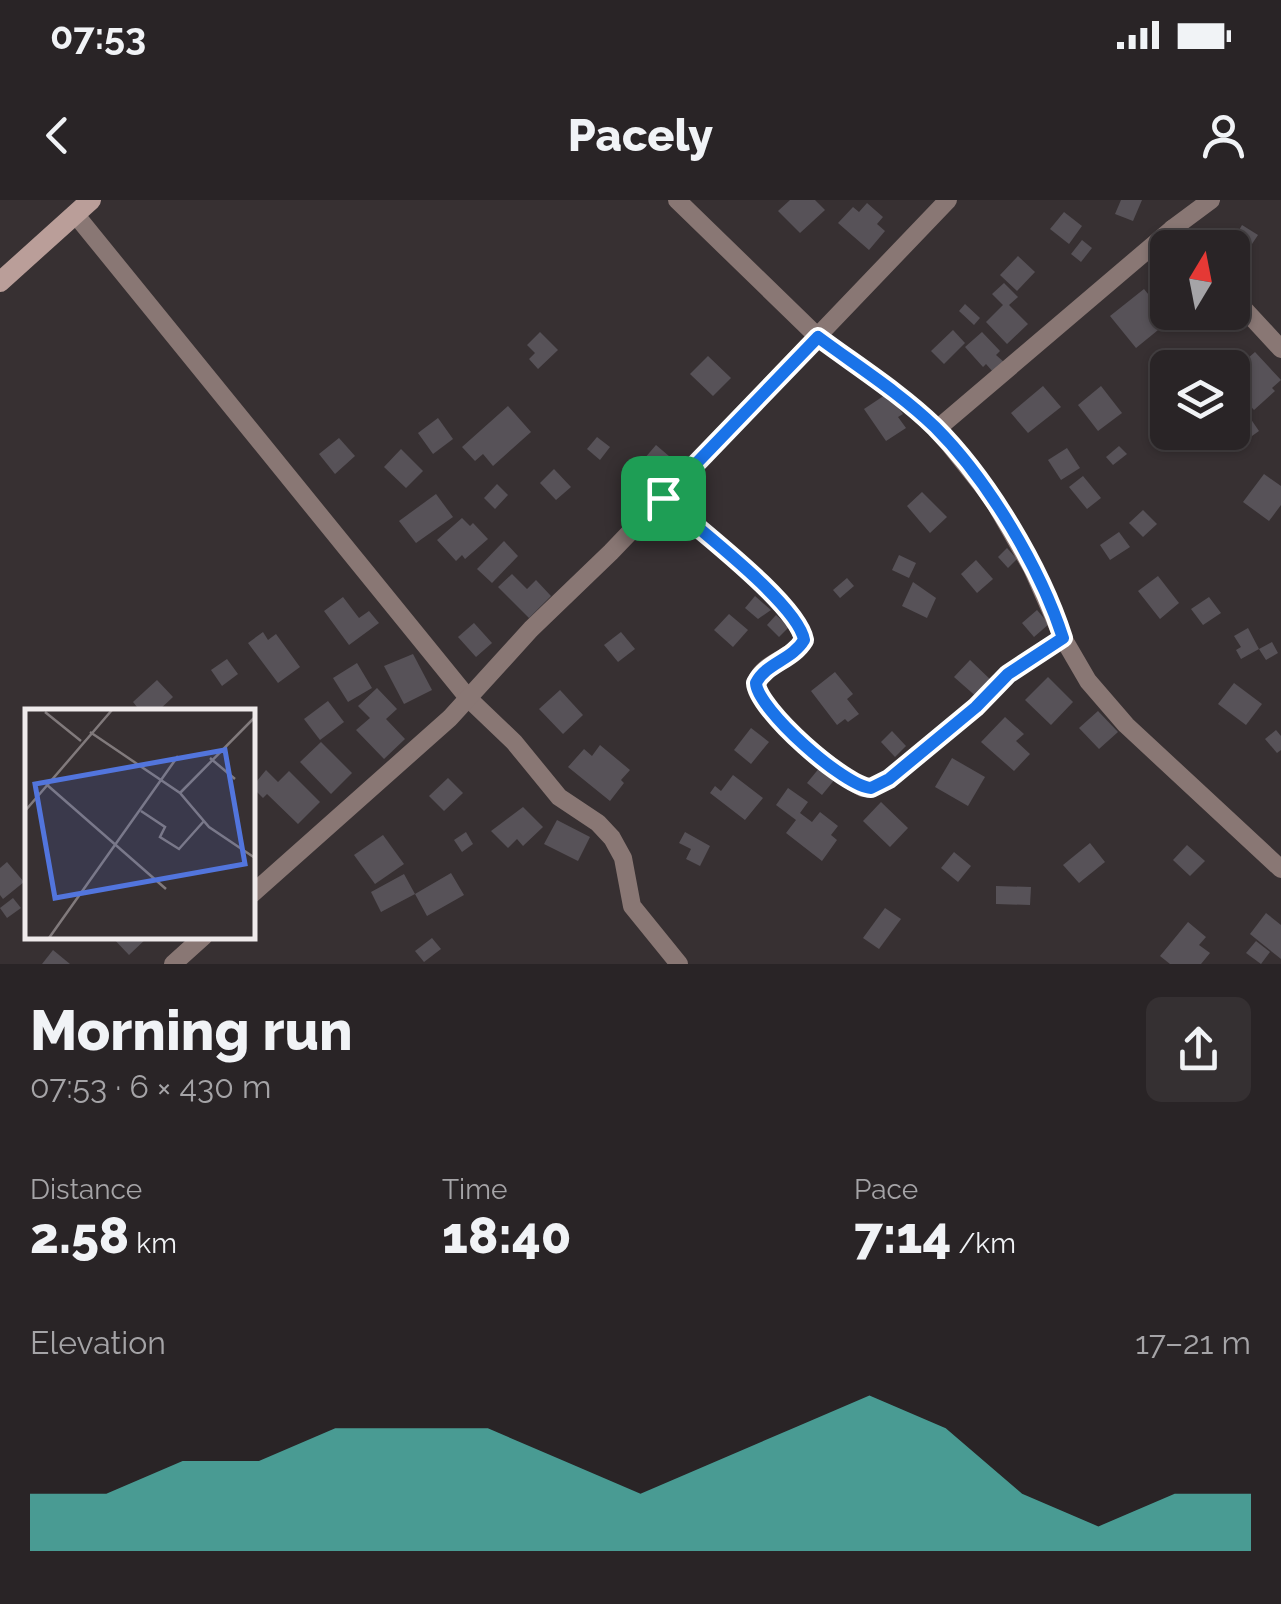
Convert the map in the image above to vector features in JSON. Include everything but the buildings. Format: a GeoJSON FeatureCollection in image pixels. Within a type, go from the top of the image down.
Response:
{"type":"FeatureCollection","features":[{"type":"Feature","properties":{"kind":"street"},"geometry":{"type":"LineString","coordinates":[[677,200],[818,337],[937,429],[992,498],[1088,682],[1126,725],[1281,869]]}},
{"type":"Feature","properties":{"kind":"street"},"geometry":{"type":"LineString","coordinates":[[255,891],[421,748],[948,200]]}},
{"type":"Feature","properties":{"kind":"street"},"geometry":{"type":"LineString","coordinates":[[937,429],[1210,200]]}},
{"type":"Feature","properties":{"kind":"street"},"geometry":{"type":"LineString","coordinates":[[0,282],[83,207],[469,699],[514,742],[559,797],[598,823],[612,838],[623,858],[632,906],[680,964]]}},
{"type":"Feature","properties":{"kind":"street"},"geometry":{"type":"LineString","coordinates":[[1250,316],[1281,350]]}},
{"type":"Feature","properties":{"kind":"street"},"geometry":{"type":"LineString","coordinates":[[663,498],[772,594],[802,630],[804,640],[798,650],[760,674],[756,692],[788,730],[863,788],[889,779],[976,707],[1008,674],[1063,638]]}},
{"type":"Feature","properties":{"kind":"street"},"geometry":{"type":"LineString","coordinates":[[173,964],[201,939]]}},
{"type":"Feature","properties":{"kind":"route"},"geometry":{"type":"LineString","coordinates":[[818,337],[937,429],[992,498],[1056,615],[1063,638],[1008,674],[976,707],[889,779],[863,788],[788,730],[756,692],[760,674],[798,650],[804,640],[795,619],[663,498],[818,337]]}}]}
